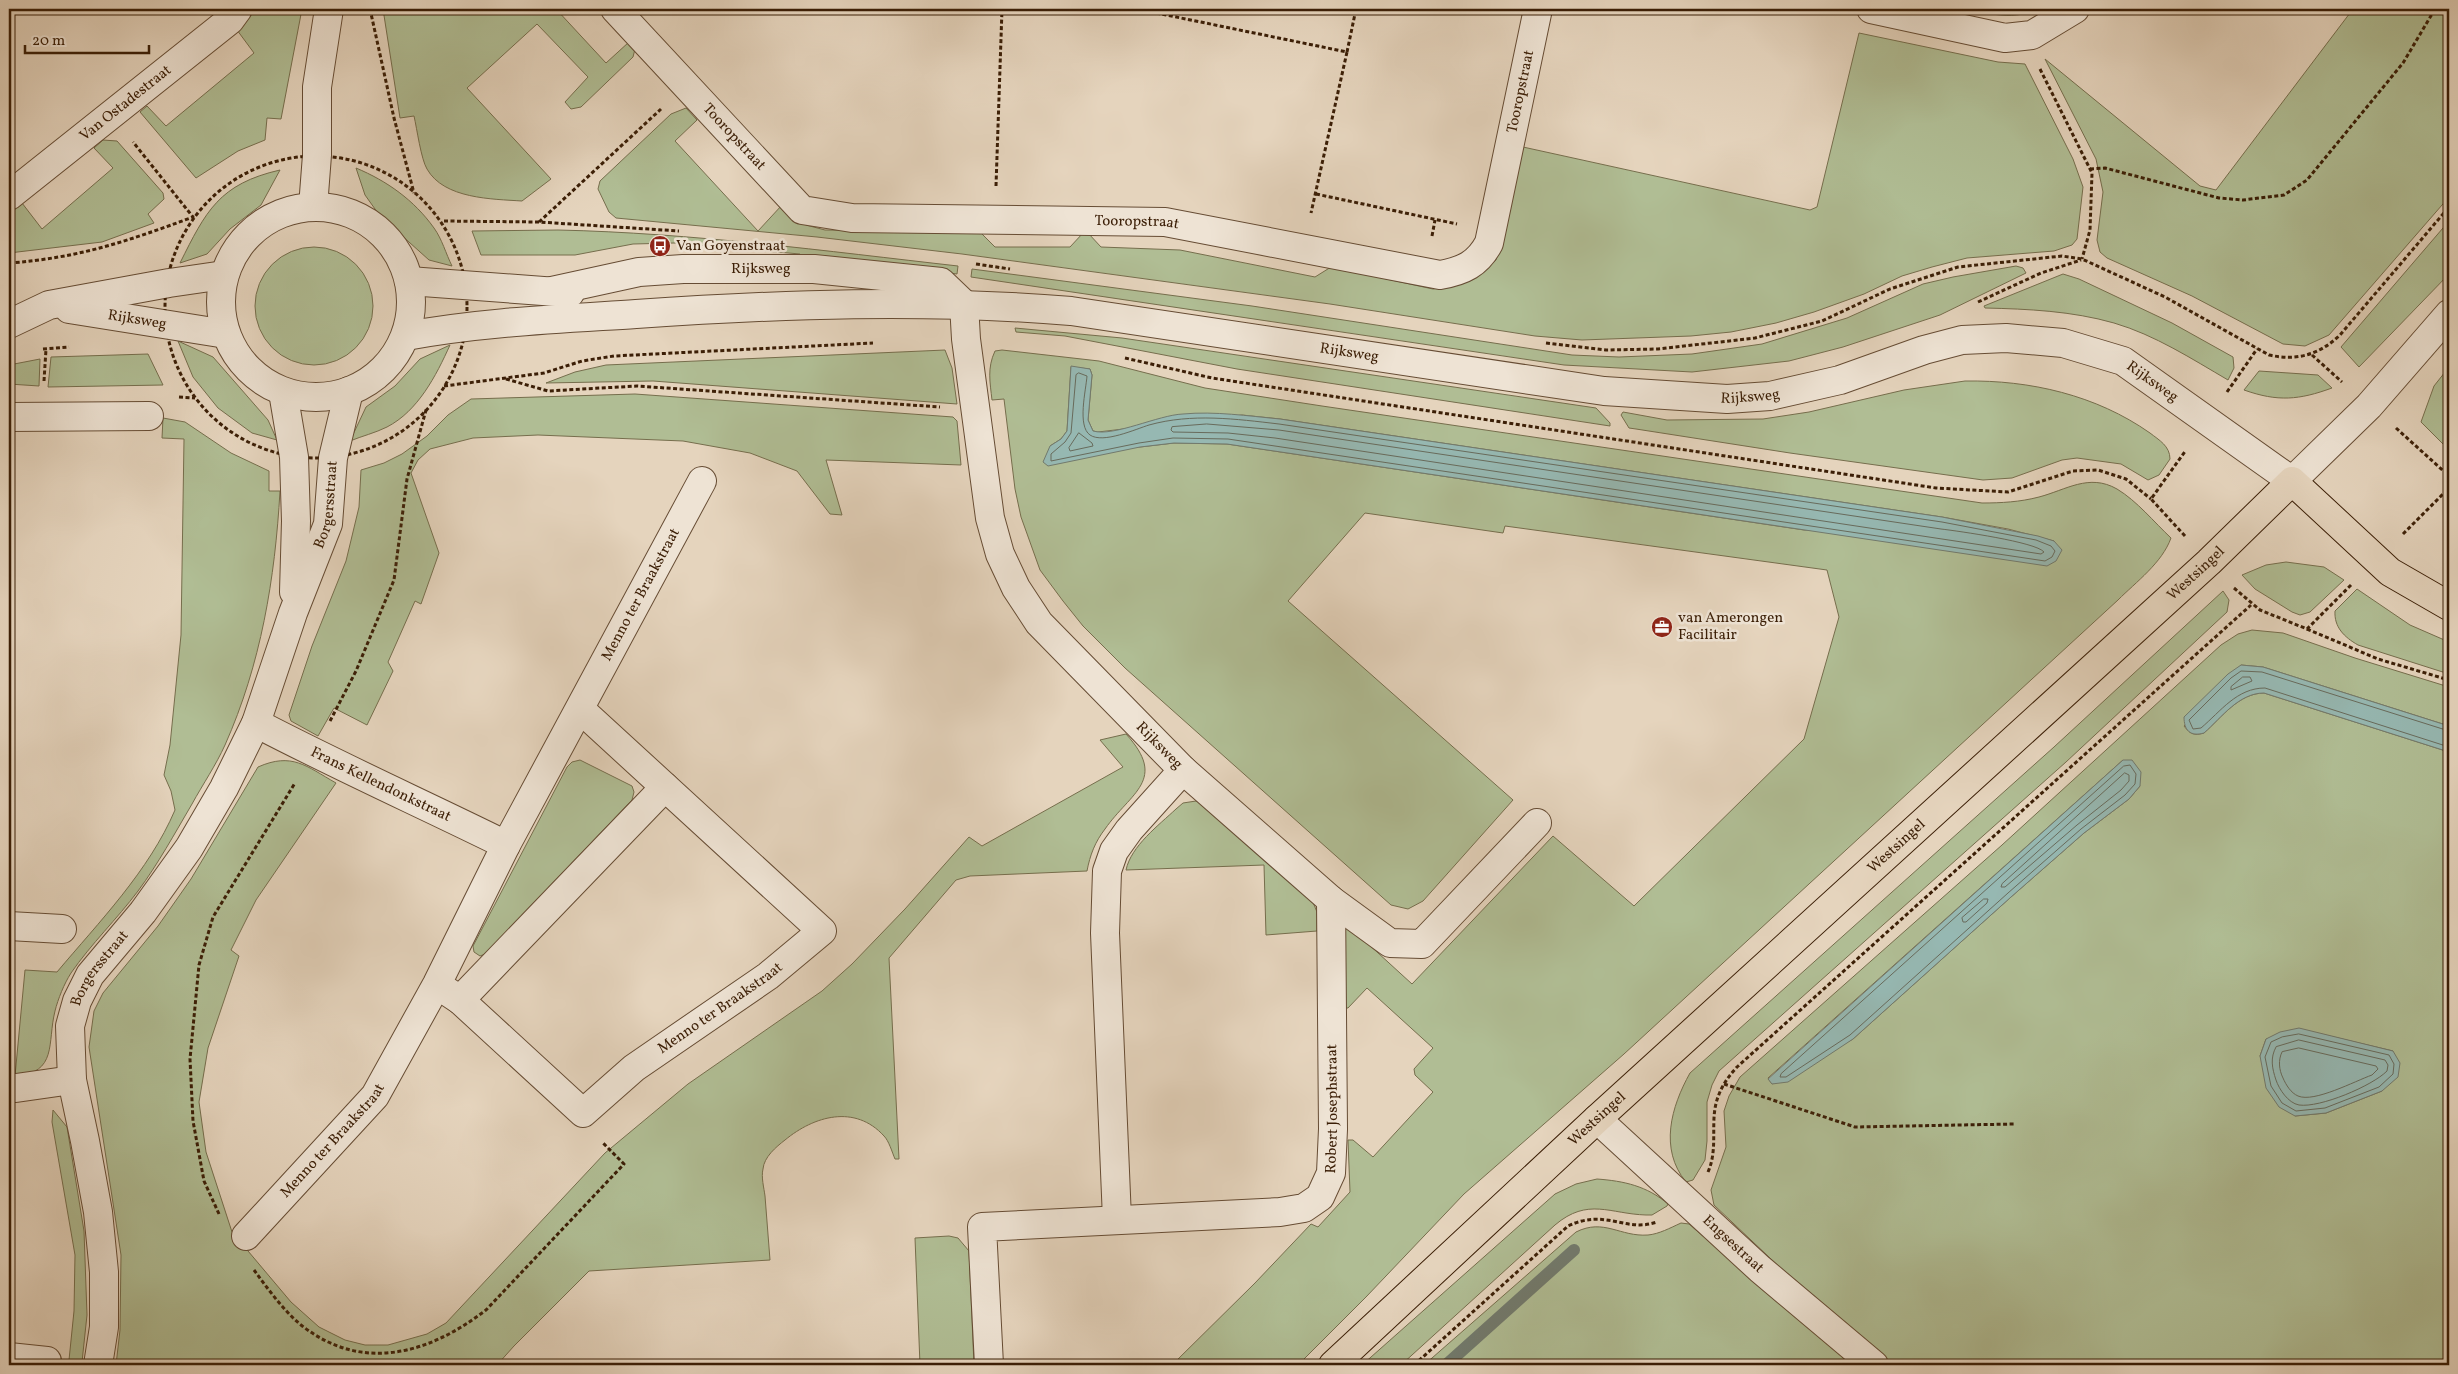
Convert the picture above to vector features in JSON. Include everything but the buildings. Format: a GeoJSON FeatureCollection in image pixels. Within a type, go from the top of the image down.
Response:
{"type":"FeatureCollection","features":[{"type":"Feature","properties":{"kind":"main road","name":"Rijksweg"},"geometry":{"type":"LineString","coordinates":[[2292,482],[2390,572],[2449,606]]}},
{"type":"Feature","properties":{"kind":"main road","name":"Westsingel"},"geometry":{"type":"LineString","coordinates":[[1333,1365],[1597,1119],[2209,562],[2292,482]]}},
{"type":"Feature","properties":{"kind":"street","name":"Van Ostadestraat"},"geometry":{"type":"LineString","coordinates":[[9,196],[230,20],[238,9]]}},
{"type":"Feature","properties":{"kind":"street"},"geometry":{"type":"LineString","coordinates":[[313,207],[317,155],[317,87],[329,9]]}},
{"type":"Feature","properties":{"kind":"street","name":"Tooropstraat"},"geometry":{"type":"LineString","coordinates":[[615,9],[802,210],[852,218],[1166,222],[1440,275],[1462,270],[1475,262],[1489,243],[1538,9]]}},
{"type":"Feature","properties":{"kind":"street"},"geometry":{"type":"LineString","coordinates":[[1871,9],[2005,38],[2032,35],[2075,9]]}},
{"type":"Feature","properties":{"kind":"street"},"geometry":{"type":"LineString","coordinates":[[313,207],[345,211],[374,226],[397,250],[409,281],[410,318],[406,336],[392,359],[373,378],[349,391],[316,398],[283,392],[264,382],[248,369],[235,353],[226,334],[220,305],[224,275],[230,260],[251,232],[280,214],[313,207]]}},
{"type":"Feature","properties":{"kind":"street","name":"Rijksweg"},"geometry":{"type":"LineString","coordinates":[[552,291],[639,272],[683,270],[814,269],[941,282],[964,304],[974,409],[990,518],[1000,554],[1016,588],[1039,623],[1182,770],[1331,900],[1390,943],[1422,944],[1538,824]]}},
{"type":"Feature","properties":{"kind":"street","name":"Rijksweg"},"geometry":{"type":"LineString","coordinates":[[9,324],[49,305],[169,282],[224,275]]}},
{"type":"Feature","properties":{"kind":"street","name":"Rijksweg"},"geometry":{"type":"LineString","coordinates":[[409,281],[745,307]]}},
{"type":"Feature","properties":{"kind":"street","name":"Rijksweg"},"geometry":{"type":"LineString","coordinates":[[406,336],[464,326],[745,307],[964,304],[1071,311],[1604,391],[1727,398],[1770,396],[1822,384],[1924,350],[1962,340],[2006,338],[2063,343],[2123,361],[2292,482]]}},
{"type":"Feature","properties":{"kind":"street","name":"Rijksweg"},"geometry":{"type":"LineString","coordinates":[[9,305],[49,305],[226,334]]}},
{"type":"Feature","properties":{"kind":"street","name":"Westsingel"},"geometry":{"type":"LineString","coordinates":[[2292,482],[2369,406],[2449,314]]}},
{"type":"Feature","properties":{"kind":"street","name":"Borgersstraat"},"geometry":{"type":"LineString","coordinates":[[98,1365],[104,1327],[104,1272],[96,1203],[72,1080],[70,1026],[76,1001],[90,975],[144,912],[184,855],[224,788],[256,723],[293,614],[328,524],[333,458],[349,391]]}},
{"type":"Feature","properties":{"kind":"street","name":"Borgersstraat"},"geometry":{"type":"LineString","coordinates":[[283,392],[294,458],[296,521],[293,614]]}},
{"type":"Feature","properties":{"kind":"street"},"geometry":{"type":"LineString","coordinates":[[9,417],[149,416]]}},
{"type":"Feature","properties":{"kind":"street","name":"Menno ter Braakstraat"},"geometry":{"type":"LineString","coordinates":[[246,1236],[374,1096],[436,984],[506,844],[702,481]]}},
{"type":"Feature","properties":{"kind":"street","name":"Menno ter Braakstraat"},"geometry":{"type":"LineString","coordinates":[[580,709],[822,931],[768,976],[634,1068],[584,1113]]}},
{"type":"Feature","properties":{"kind":"street","name":"Frans Kellendonkstraat"},"geometry":{"type":"LineString","coordinates":[[256,723],[313,754],[381,783],[506,844]]}},
{"type":"Feature","properties":{"kind":"street"},"geometry":{"type":"LineString","coordinates":[[1117,1219],[1106,933],[1107,872],[1114,851],[1119,844],[1182,770]]}},
{"type":"Feature","properties":{"kind":"street"},"geometry":{"type":"LineString","coordinates":[[460,1000],[665,787]]}},
{"type":"Feature","properties":{"kind":"street","name":"Robert Josephstraat"},"geometry":{"type":"LineString","coordinates":[[989,1365],[982,1228],[1117,1219],[1280,1212],[1304,1208],[1320,1197],[1331,1173],[1333,1119],[1331,900]]}},
{"type":"Feature","properties":{"kind":"street"},"geometry":{"type":"LineString","coordinates":[[9,926],[62,929]]}},
{"type":"Feature","properties":{"kind":"street"},"geometry":{"type":"LineString","coordinates":[[436,984],[460,1000],[584,1113]]}},
{"type":"Feature","properties":{"kind":"street"},"geometry":{"type":"LineString","coordinates":[[9,1087],[16,1088],[72,1080]]}},
{"type":"Feature","properties":{"kind":"street","name":"Engsestraat"},"geometry":{"type":"LineString","coordinates":[[1597,1119],[1760,1269],[1874,1365]]}},
{"type":"Feature","properties":{"kind":"street"},"geometry":{"type":"LineString","coordinates":[[9,1357],[47,1361]]}},
{"type":"Feature","properties":{"kind":"path"},"geometry":{"type":"LineString","coordinates":[[370,9],[394,118],[414,193]]}},
{"type":"Feature","properties":{"kind":"path"},"geometry":{"type":"LineString","coordinates":[[995,220],[1002,9]]}},
{"type":"Feature","properties":{"kind":"path"},"geometry":{"type":"LineString","coordinates":[[1137,9],[1347,52]]}},
{"type":"Feature","properties":{"kind":"path"},"geometry":{"type":"LineString","coordinates":[[1304,249],[1356,9]]}},
{"type":"Feature","properties":{"kind":"path"},"geometry":{"type":"LineString","coordinates":[[2090,168],[2105,168],[2219,198],[2243,200],[2284,195],[2307,180],[2403,63],[2435,9]]}},
{"type":"Feature","properties":{"kind":"path"},"geometry":{"type":"LineString","coordinates":[[2032,35],[2036,61],[2092,173],[2090,230],[2082,259]]}},
{"type":"Feature","properties":{"kind":"path"},"geometry":{"type":"LineString","coordinates":[[539,222],[686,87]]}},
{"type":"Feature","properties":{"kind":"path"},"geometry":{"type":"LineString","coordinates":[[111,114],[193,217]]}},
{"type":"Feature","properties":{"kind":"path"},"geometry":{"type":"LineString","coordinates":[[317,155],[356,160],[385,172],[414,193],[444,221],[465,284],[464,326],[455,362],[444,386],[426,410],[391,439],[363,452],[333,458],[294,458],[251,444],[225,428],[194,395],[182,375],[172,348],[168,324],[169,282],[174,256],[193,217],[218,192],[260,162],[317,155]]}},
{"type":"Feature","properties":{"kind":"path"},"geometry":{"type":"LineString","coordinates":[[1316,194],[1491,231]]}},
{"type":"Feature","properties":{"kind":"path"},"geometry":{"type":"LineString","coordinates":[[1543,343],[1606,350],[1658,349],[1755,338],[1822,321],[1890,289],[1958,267],[2062,256],[2082,259],[2165,297],[2269,355],[2281,358],[2312,355],[2329,346],[2340,335],[2449,207]]}},
{"type":"Feature","properties":{"kind":"path"},"geometry":{"type":"LineString","coordinates":[[9,263],[72,256],[98,250],[193,217]]}},
{"type":"Feature","properties":{"kind":"path"},"geometry":{"type":"LineString","coordinates":[[444,221],[539,222],[688,232]]}},
{"type":"Feature","properties":{"kind":"path"},"geometry":{"type":"LineString","coordinates":[[1971,307],[2024,280],[2082,259]]}},
{"type":"Feature","properties":{"kind":"path"},"geometry":{"type":"LineString","coordinates":[[968,263],[1016,269]]}},
{"type":"Feature","properties":{"kind":"path"},"geometry":{"type":"LineString","coordinates":[[444,386],[544,373],[582,361],[614,356],[882,342]]}},
{"type":"Feature","properties":{"kind":"path"},"geometry":{"type":"LineString","coordinates":[[1120,357],[1212,378],[1936,488],[2008,492],[2073,471],[2098,470],[2126,479],[2151,499]]}},
{"type":"Feature","properties":{"kind":"path"},"geometry":{"type":"LineString","coordinates":[[503,379],[548,391],[637,386],[974,409]]}},
{"type":"Feature","properties":{"kind":"path"},"geometry":{"type":"LineString","coordinates":[[220,1215],[204,1181],[194,1121],[190,1059],[199,965],[213,917],[313,754],[356,671],[394,580],[407,478],[426,410]]}},
{"type":"Feature","properties":{"kind":"path"},"geometry":{"type":"LineString","coordinates":[[1414,1365],[1568,1226],[1583,1219],[1599,1218],[1649,1225],[1672,1215],[1702,1184],[1710,1168],[1715,1144],[1715,1110],[1724,1084],[1737,1067],[2251,605]]}},
{"type":"Feature","properties":{"kind":"path"},"geometry":{"type":"LineString","coordinates":[[2306,629],[2378,659],[2449,680]]}},
{"type":"Feature","properties":{"kind":"path"},"geometry":{"type":"LineString","coordinates":[[1724,1084],[1855,1127],[2014,1124]]}},
{"type":"Feature","properties":{"kind":"path"},"geometry":{"type":"LineString","coordinates":[[250,1265],[275,1299],[301,1325],[331,1344],[359,1352],[386,1354],[413,1350],[436,1341],[463,1327],[486,1310],[624,1164],[594,1135],[584,1113]]}},
{"type":"Feature","properties":{"kind":"green space"},"geometry":{"type":"Polygon","coordinates":[[[255,9],[302,9],[281,119],[267,118],[265,140],[238,151],[196,178],[140,112],[147,106],[166,126],[254,53],[237,30],[255,9]]]}},
{"type":"Feature","properties":{"kind":"green space"},"geometry":{"type":"Polygon","coordinates":[[[383,9],[556,9],[606,63],[629,42],[635,49],[633,57],[581,107],[571,109],[565,102],[588,77],[537,24],[467,88],[551,179],[522,201],[470,196],[457,192],[435,179],[425,164],[414,116],[400,118],[383,9]]]}},
{"type":"Feature","properties":{"kind":"green space"},"geometry":{"type":"Polygon","coordinates":[[[1962,9],[2042,9],[2012,15],[1962,9]]]}},
{"type":"Feature","properties":{"kind":"green space"},"geometry":{"type":"Polygon","coordinates":[[[2353,9],[2449,9],[2449,197],[2329,335],[2305,346],[2283,344],[2192,296],[2107,258],[2100,252],[2097,240],[2103,192],[2096,159],[2045,59],[2200,186],[2216,190],[2353,9]]]}},
{"type":"Feature","properties":{"kind":"green space"},"geometry":{"type":"Polygon","coordinates":[[[1859,33],[1998,62],[2025,64],[2073,159],[2083,187],[2077,239],[2072,245],[2054,251],[1967,258],[1902,276],[1864,294],[1814,312],[1776,323],[1731,332],[1691,336],[1582,340],[1535,336],[1330,304],[962,254],[817,237],[616,218],[609,212],[598,189],[600,181],[671,114],[686,108],[697,120],[675,141],[758,231],[782,205],[806,225],[825,230],[980,232],[995,247],[1070,247],[1083,233],[1088,233],[1101,247],[1180,250],[1315,277],[1331,267],[1433,289],[1472,280],[1496,260],[1523,147],[1810,210],[1817,207],[1859,33]]]}},
{"type":"Feature","properties":{"kind":"green space"},"geometry":{"type":"Polygon","coordinates":[[[103,140],[117,141],[163,193],[164,199],[148,214],[154,223],[102,242],[9,253],[9,213],[22,203],[42,229],[113,168],[94,148],[103,140]]]}},
{"type":"Feature","properties":{"kind":"green space"},"geometry":{"type":"Polygon","coordinates":[[[356,168],[389,185],[418,209],[437,232],[452,266],[429,260],[380,216],[365,195],[356,168]]]}},
{"type":"Feature","properties":{"kind":"green space"},"geometry":{"type":"Polygon","coordinates":[[[280,170],[261,205],[230,229],[207,254],[180,263],[198,228],[217,202],[242,183],[280,170]]]}},
{"type":"Feature","properties":{"kind":"green space"},"geometry":{"type":"Polygon","coordinates":[[[2449,221],[2449,274],[2359,367],[2341,347],[2449,221]]]}},
{"type":"Feature","properties":{"kind":"green space"},"geometry":{"type":"Polygon","coordinates":[[[558,230],[708,239],[958,266],[957,274],[854,260],[803,258],[800,254],[674,243],[633,244],[575,255],[481,255],[472,231],[558,230]]]}},
{"type":"Feature","properties":{"kind":"green space"},"geometry":{"type":"Polygon","coordinates":[[[314,247],[337,251],[356,264],[369,283],[373,306],[369,329],[356,348],[337,361],[314,365],[291,361],[272,348],[259,329],[255,306],[259,283],[272,264],[291,251],[314,247]]]}},
{"type":"Feature","properties":{"kind":"green space"},"geometry":{"type":"Polygon","coordinates":[[[2016,266],[2023,268],[2026,273],[1940,315],[1843,347],[1789,361],[1692,372],[1564,365],[971,277],[972,269],[1252,306],[1572,355],[1619,357],[1692,354],[1762,344],[1847,318],[1923,284],[2016,266]]]}},
{"type":"Feature","properties":{"kind":"green space"},"geometry":{"type":"Polygon","coordinates":[[[2063,274],[2079,279],[2172,323],[2233,357],[2234,368],[2228,380],[2159,341],[2114,323],[2066,313],[1985,308],[1984,306],[2063,274]]]}},
{"type":"Feature","properties":{"kind":"green space"},"geometry":{"type":"Polygon","coordinates":[[[1015,328],[1122,338],[1596,408],[1610,423],[1610,426],[1237,369],[1065,336],[1016,332],[1015,328]]]}},
{"type":"Feature","properties":{"kind":"green space"},"geometry":{"type":"Polygon","coordinates":[[[178,341],[213,357],[268,420],[277,440],[252,433],[218,408],[193,377],[178,341]]]}},
{"type":"Feature","properties":{"kind":"green space"},"geometry":{"type":"Polygon","coordinates":[[[450,345],[439,369],[425,392],[408,412],[387,427],[350,441],[366,407],[395,386],[420,359],[450,345]]]}},
{"type":"Feature","properties":{"kind":"green space"},"geometry":{"type":"Polygon","coordinates":[[[945,350],[952,368],[957,404],[653,381],[546,383],[575,372],[606,365],[945,350]]]}},
{"type":"Feature","properties":{"kind":"green space"},"geometry":{"type":"Polygon","coordinates":[[[1002,350],[1099,361],[1205,388],[1982,503],[2025,500],[2078,484],[2107,484],[2124,494],[2171,538],[2155,564],[2118,600],[1624,1054],[1464,1194],[1298,1365],[1172,1365],[1255,1283],[1311,1224],[1318,1227],[1350,1192],[1348,1140],[1353,1140],[1373,1157],[1433,1092],[1415,1075],[1414,1069],[1433,1048],[1367,988],[1348,1008],[1343,1008],[1342,920],[1412,984],[1553,836],[1634,906],[1804,739],[1839,617],[1827,570],[1505,526],[1503,533],[1365,513],[1288,601],[1513,800],[1423,901],[1408,909],[1391,905],[1125,668],[1083,626],[1040,570],[1021,517],[1015,489],[1004,399],[992,400],[990,369],[995,351],[1002,350]],[[1071,367],[1067,431],[1061,439],[1050,446],[1140,447],[1174,443],[1227,444],[1804,530],[2054,541],[2008,529],[1942,517],[1280,419],[1242,415],[1098,432],[1093,431],[1088,420],[1092,375],[1090,369],[1071,367]]]}},
{"type":"Feature","properties":{"kind":"green space"},"geometry":{"type":"Polygon","coordinates":[[[148,354],[163,385],[48,387],[51,357],[148,354]]]}},
{"type":"Feature","properties":{"kind":"green space"},"geometry":{"type":"Polygon","coordinates":[[[40,359],[39,386],[9,384],[9,365],[40,359]]]}},
{"type":"Feature","properties":{"kind":"green space"},"geometry":{"type":"Polygon","coordinates":[[[2449,367],[2449,450],[2421,422],[2434,386],[2449,367]]]}},
{"type":"Feature","properties":{"kind":"green space"},"geometry":{"type":"Polygon","coordinates":[[[2259,371],[2318,375],[2332,388],[2309,395],[2288,398],[2256,394],[2244,390],[2259,371]]]}},
{"type":"Feature","properties":{"kind":"green space"},"geometry":{"type":"Polygon","coordinates":[[[1965,381],[2014,383],[2062,392],[2085,400],[2129,420],[2150,433],[2166,447],[2170,454],[2170,459],[2159,475],[2148,480],[2121,464],[2077,458],[2062,460],[2012,478],[1983,480],[1629,428],[1621,415],[1623,412],[1667,420],[1763,419],[1809,412],[1904,390],[1965,381]]]}},
{"type":"Feature","properties":{"kind":"green space"},"geometry":{"type":"Polygon","coordinates":[[[635,394],[953,417],[957,421],[961,465],[826,460],[842,515],[830,514],[797,471],[750,453],[683,441],[538,435],[473,438],[430,449],[418,460],[411,473],[439,553],[421,604],[415,601],[388,662],[393,671],[367,725],[334,708],[318,736],[291,721],[289,715],[312,646],[346,561],[359,507],[361,470],[384,463],[402,454],[427,436],[448,415],[471,399],[635,394]]]}},
{"type":"Feature","properties":{"kind":"green space"},"geometry":{"type":"Polygon","coordinates":[[[163,418],[185,422],[231,453],[269,471],[269,491],[280,491],[270,589],[264,621],[248,684],[218,760],[145,881],[68,977],[56,1006],[50,1045],[44,1063],[29,1074],[15,1076],[25,970],[57,972],[106,915],[137,875],[152,854],[175,810],[171,791],[164,775],[170,745],[181,635],[184,439],[162,438],[163,418]]]}},
{"type":"Feature","properties":{"kind":"green space"},"geometry":{"type":"Polygon","coordinates":[[[2286,562],[2324,567],[2344,580],[2310,612],[2300,615],[2255,589],[2242,575],[2266,565],[2286,562]]]}},
{"type":"Feature","properties":{"kind":"green space"},"geometry":{"type":"Polygon","coordinates":[[[2357,589],[2410,625],[2449,642],[2449,674],[2358,645],[2348,639],[2338,627],[2335,611],[2357,589]]]}},
{"type":"Feature","properties":{"kind":"green space"},"geometry":{"type":"Polygon","coordinates":[[[2223,591],[2229,600],[2227,612],[2066,762],[1719,1071],[1707,1102],[1705,1160],[1693,1180],[1686,1182],[1678,1169],[1670,1142],[1673,1114],[1690,1073],[2054,747],[2223,591]]]}},
{"type":"Feature","properties":{"kind":"green space"},"geometry":{"type":"Polygon","coordinates":[[[2252,630],[2283,633],[2355,658],[2449,687],[2449,726],[2263,667],[2241,665],[2184,726],[2192,734],[2204,733],[2239,701],[2255,694],[2264,693],[2449,752],[2449,1365],[1892,1365],[1790,1277],[1714,1205],[1711,1190],[1726,1147],[1724,1111],[1729,1096],[1740,1077],[2002,845],[2221,645],[2238,634],[2252,630]],[[2123,760],[1768,1078],[1772,1084],[1853,1039],[2084,833],[2129,799],[2140,786],[2123,760]],[[2321,1034],[2266,1039],[2260,1056],[2295,1116],[2326,1113],[2382,1091],[2393,1051],[2321,1034]]]}},
{"type":"Feature","properties":{"kind":"green space"},"geometry":{"type":"Polygon","coordinates":[[[1126,734],[1138,750],[1144,763],[1145,775],[1134,795],[1098,839],[1091,854],[1087,871],[970,876],[956,880],[889,958],[899,1159],[895,1159],[886,1138],[873,1126],[848,1117],[834,1117],[821,1120],[796,1132],[785,1140],[768,1156],[762,1172],[770,1260],[589,1271],[497,1365],[116,1365],[120,1330],[121,1255],[89,1047],[94,1011],[103,993],[158,926],[191,879],[258,767],[280,761],[290,761],[307,767],[336,783],[256,900],[231,950],[239,956],[208,1048],[199,1102],[206,1152],[232,1232],[291,1302],[319,1327],[345,1340],[365,1345],[388,1345],[427,1334],[446,1323],[605,1153],[688,1084],[822,991],[852,964],[905,909],[969,837],[982,846],[1123,767],[1100,740],[1126,734]]]}},
{"type":"Feature","properties":{"kind":"green space"},"geometry":{"type":"Polygon","coordinates":[[[580,760],[632,786],[634,792],[632,800],[485,954],[480,956],[474,952],[473,946],[567,767],[572,762],[580,760]]]}},
{"type":"Feature","properties":{"kind":"green space"},"geometry":{"type":"Polygon","coordinates":[[[1196,801],[1203,803],[1310,895],[1317,912],[1317,931],[1266,935],[1264,865],[1126,870],[1129,861],[1140,844],[1154,829],[1183,803],[1196,801]]]}},
{"type":"Feature","properties":{"kind":"green space"},"geometry":{"type":"Polygon","coordinates":[[[53,1110],[67,1127],[84,1231],[87,1315],[82,1362],[69,1360],[74,1311],[75,1255],[52,1122],[53,1110]]]}},
{"type":"Feature","properties":{"kind":"green space"},"geometry":{"type":"Polygon","coordinates":[[[1597,1179],[1635,1185],[1652,1193],[1668,1204],[1652,1215],[1589,1209],[1567,1216],[1401,1365],[1362,1365],[1555,1194],[1576,1184],[1597,1179]]]}},
{"type":"Feature","properties":{"kind":"green space"},"geometry":{"type":"Polygon","coordinates":[[[1681,1223],[1689,1224],[1852,1365],[1424,1365],[1576,1232],[1586,1228],[1604,1227],[1638,1235],[1648,1235],[1681,1223]]]}},
{"type":"Feature","properties":{"kind":"green space"},"geometry":{"type":"Polygon","coordinates":[[[949,1236],[958,1238],[969,1251],[974,1365],[920,1365],[915,1238],[949,1236]]]}},
{"type":"Feature","properties":{"kind":"water"},"geometry":{"type":"Polygon","coordinates":[[[1071,366],[1090,369],[1092,375],[1088,420],[1093,431],[1102,432],[1124,429],[1173,415],[1195,413],[1219,413],[1280,419],[1942,517],[2038,536],[2054,541],[2062,550],[2056,561],[2047,566],[1227,444],[1174,443],[1140,447],[1048,466],[1043,462],[1050,446],[1061,439],[1067,431],[1071,366]]]}},
{"type":"Feature","properties":{"kind":"water"},"geometry":{"type":"Polygon","coordinates":[[[2241,665],[2263,667],[2449,726],[2449,752],[2264,693],[2255,694],[2239,701],[2204,733],[2195,734],[2189,731],[2185,726],[2184,717],[2228,674],[2241,665]]]}},
{"type":"Feature","properties":{"kind":"water"},"geometry":{"type":"Polygon","coordinates":[[[2123,760],[2132,760],[2141,772],[2140,786],[2129,799],[2084,833],[1853,1039],[1788,1082],[1772,1084],[1768,1079],[2123,760]]]}},
{"type":"Feature","properties":{"kind":"water"},"geometry":{"type":"Polygon","coordinates":[[[2299,1028],[2393,1051],[2400,1063],[2398,1077],[2382,1091],[2326,1113],[2295,1116],[2279,1107],[2266,1088],[2260,1056],[2266,1039],[2280,1032],[2299,1028]]]}},
{"type":"Feature","properties":{"kind":"waterway"},"geometry":{"type":"LineString","coordinates":[[1446,1365],[1574,1250]]}},
{"type":"Feature","properties":{"kind":"place","name":"Van Goyenstraat"},"geometry":{"type":"Point","coordinates":[660,246]}},
{"type":"Feature","properties":{"kind":"place","name":"van Amerongen Facilitair"},"geometry":{"type":"Point","coordinates":[1662,627]}}]}
